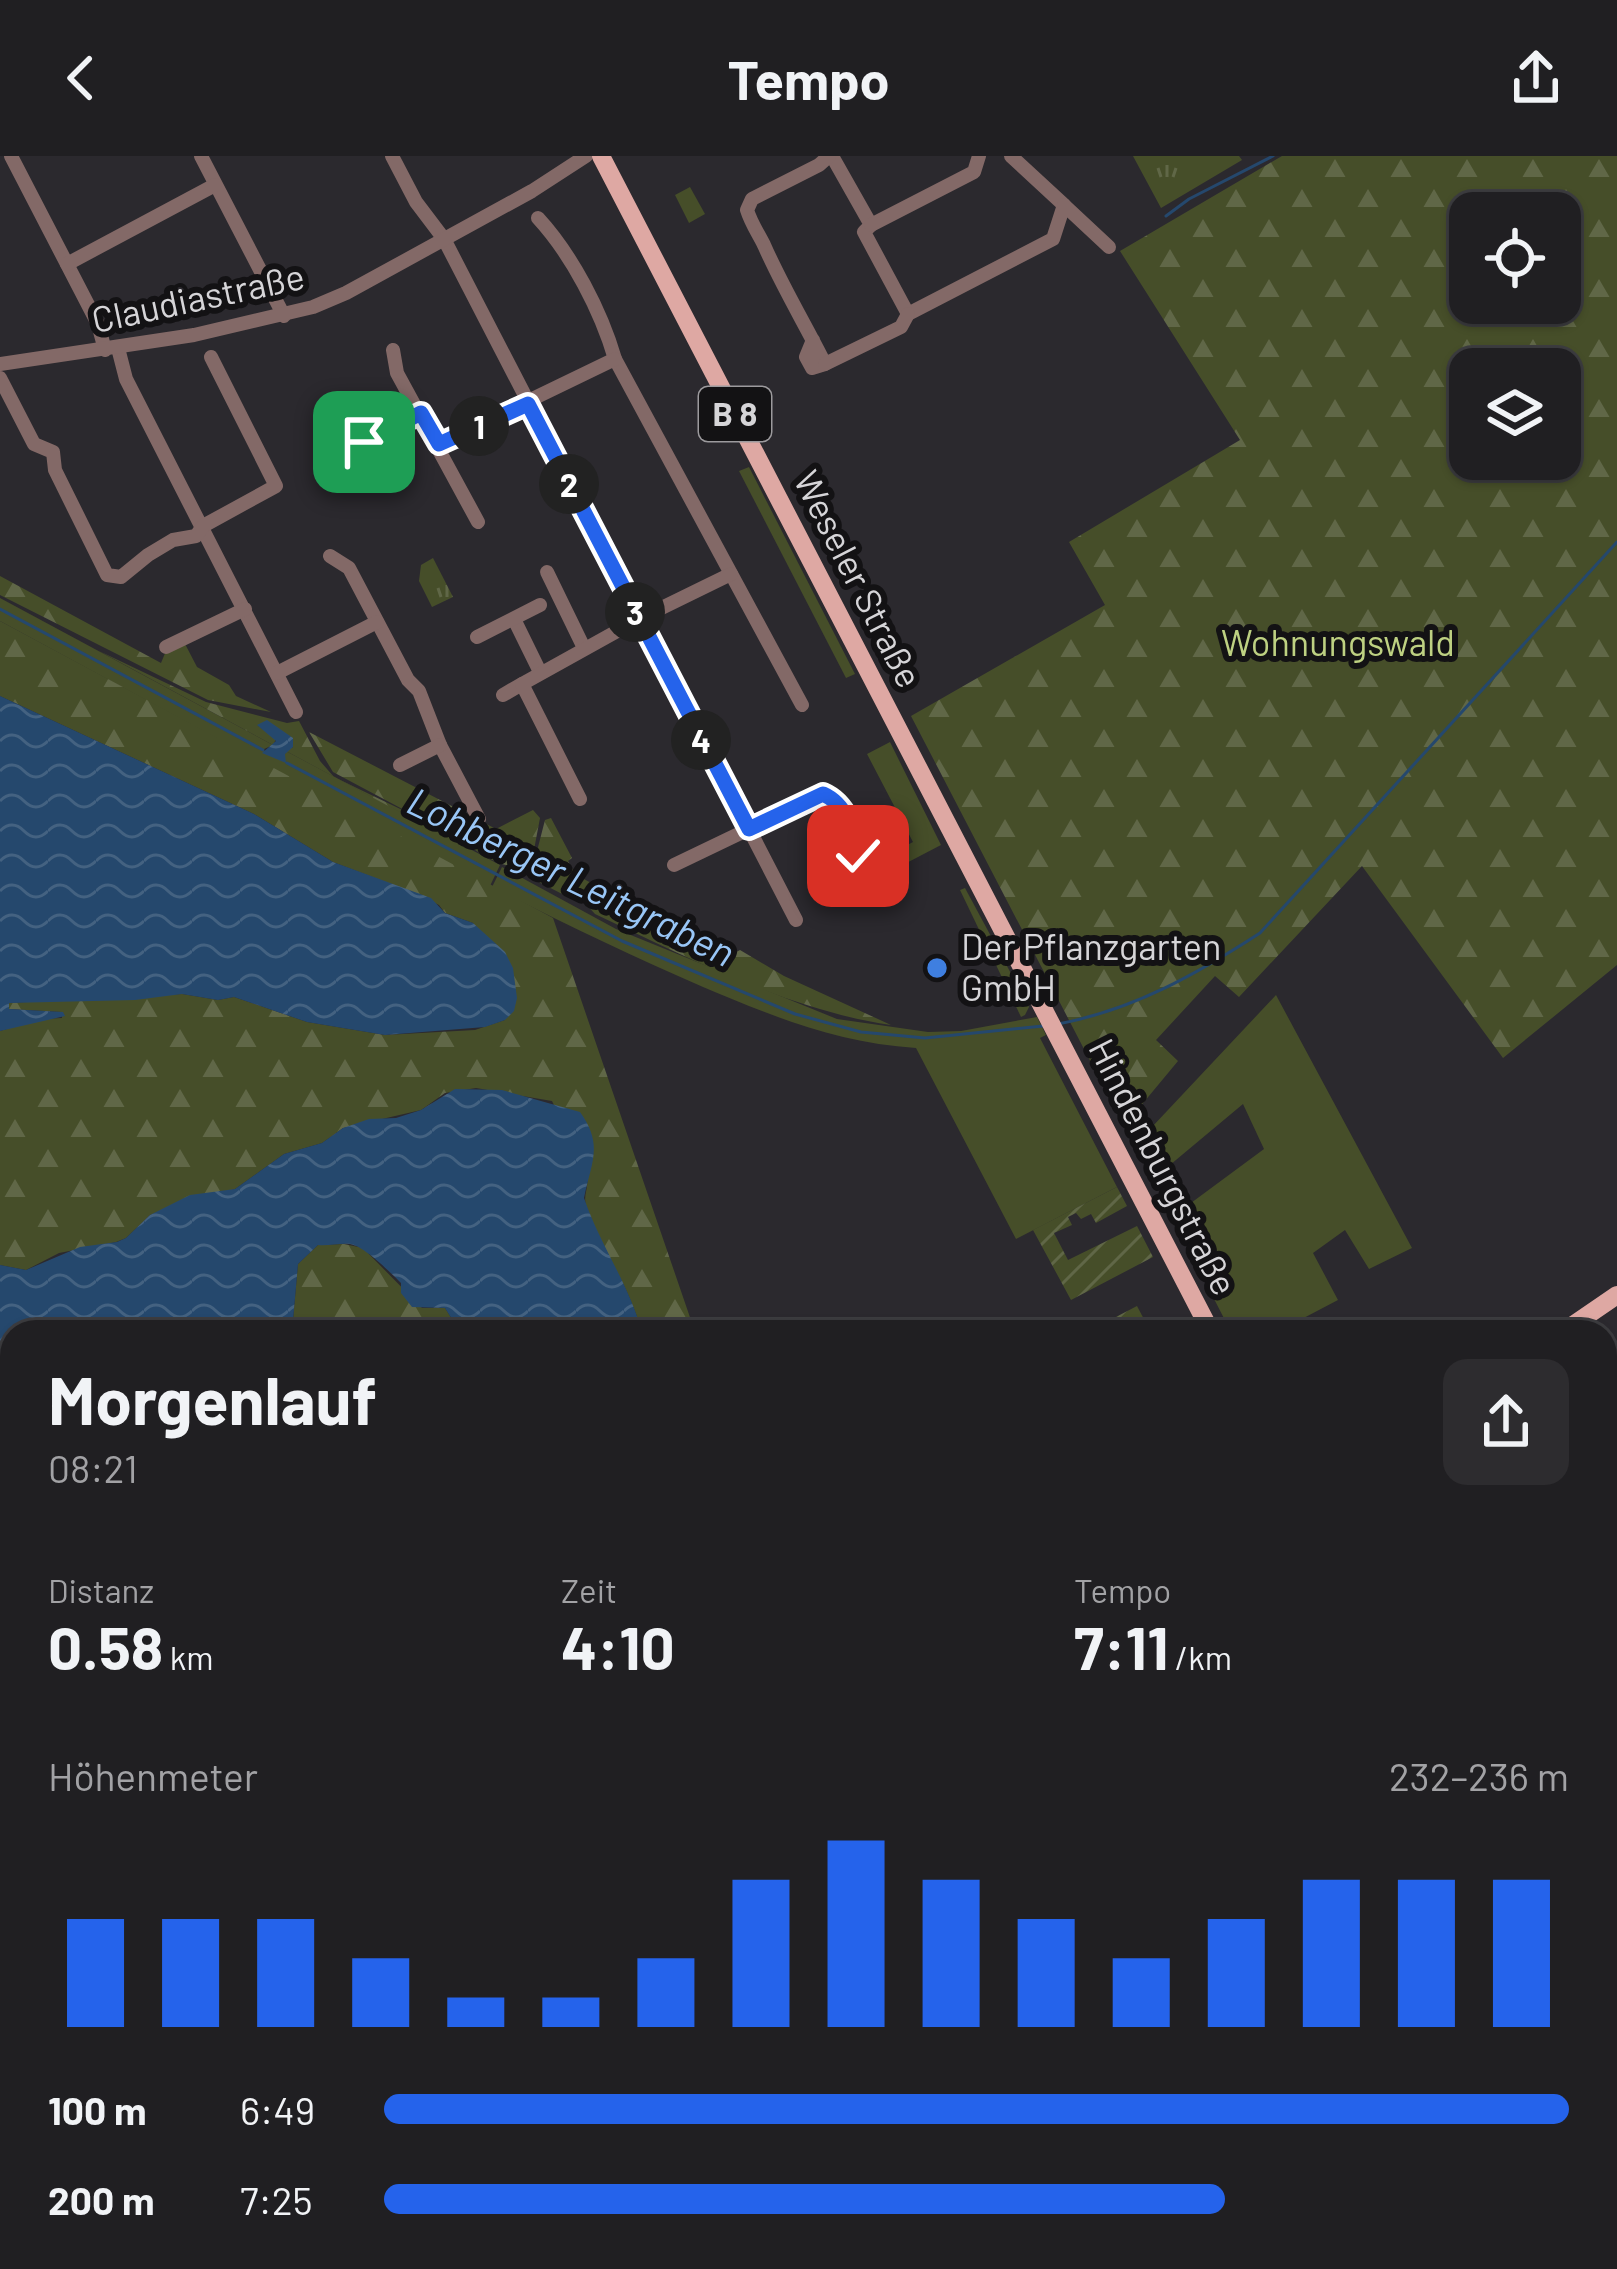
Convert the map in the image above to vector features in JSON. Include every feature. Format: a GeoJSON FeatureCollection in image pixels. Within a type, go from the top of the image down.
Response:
{"type":"FeatureCollection","features":[{"type":"Feature","properties":{"kind":"main road","name":"Weseler Straße"},"geometry":{"type":"LineString","coordinates":[[602,156],[1052,1024]]}},
{"type":"Feature","properties":{"kind":"main road","name":"Hindenburgstraße"},"geometry":{"type":"LineString","coordinates":[[1052,1024],[1205,1320]]}},
{"type":"Feature","properties":{"kind":"main road"},"geometry":{"type":"LineString","coordinates":[[1581,1320],[1617,1295]]}},
{"type":"Feature","properties":{"kind":"street"},"geometry":{"type":"LineString","coordinates":[[11,156],[296,712]]}},
{"type":"Feature","properties":{"kind":"street"},"geometry":{"type":"LineString","coordinates":[[201,156],[284,316]]}},
{"type":"Feature","properties":{"kind":"street","name":"Claudiastraße"},"geometry":{"type":"LineString","coordinates":[[0,364],[111,349],[284,316],[346,293],[586,156]]}},
{"type":"Feature","properties":{"kind":"street"},"geometry":{"type":"LineString","coordinates":[[871,225],[830,156],[752,199],[747,210],[813,340],[808,363],[812,368],[902,327],[908,314],[1053,239],[1064,206]]}},
{"type":"Feature","properties":{"kind":"street"},"geometry":{"type":"LineString","coordinates":[[908,314],[864,232],[974,172],[979,156]]}},
{"type":"Feature","properties":{"kind":"street"},"geometry":{"type":"LineString","coordinates":[[1011,156],[1109,247]]}},
{"type":"Feature","properties":{"kind":"street"},"geometry":{"type":"LineString","coordinates":[[399,158],[416,202],[444,239],[796,920]]}},
{"type":"Feature","properties":{"kind":"street"},"geometry":{"type":"LineString","coordinates":[[67,264],[215,185]]}},
{"type":"Feature","properties":{"kind":"street"},"geometry":{"type":"LineString","coordinates":[[538,218],[557,238],[615,359],[802,704]]}},
{"type":"Feature","properties":{"kind":"street"},"geometry":{"type":"LineString","coordinates":[[394,350],[398,373],[478,522]]}},
{"type":"Feature","properties":{"kind":"street"},"geometry":{"type":"LineString","coordinates":[[0,378],[34,445],[52,452],[55,470],[107,575],[122,578],[148,554],[173,540],[196,536],[203,526],[277,486],[212,357]]}},
{"type":"Feature","properties":{"kind":"street"},"geometry":{"type":"LineString","coordinates":[[439,444],[615,359]]}},
{"type":"Feature","properties":{"kind":"street"},"geometry":{"type":"LineString","coordinates":[[364,442],[421,413]]}},
{"type":"Feature","properties":{"kind":"street"},"geometry":{"type":"LineString","coordinates":[[330,556],[349,568],[425,704],[440,745],[479,819]]}},
{"type":"Feature","properties":{"kind":"street"},"geometry":{"type":"LineString","coordinates":[[547,572],[584,648]]}},
{"type":"Feature","properties":{"kind":"street"},"geometry":{"type":"LineString","coordinates":[[503,695],[540,671],[731,574]]}},
{"type":"Feature","properties":{"kind":"street"},"geometry":{"type":"LineString","coordinates":[[477,637],[540,604]]}},
{"type":"Feature","properties":{"kind":"street"},"geometry":{"type":"LineString","coordinates":[[166,647],[245,609]]}},
{"type":"Feature","properties":{"kind":"street"},"geometry":{"type":"LineString","coordinates":[[514,619],[540,671]]}},
{"type":"Feature","properties":{"kind":"street"},"geometry":{"type":"LineString","coordinates":[[277,673],[377,622]]}},
{"type":"Feature","properties":{"kind":"street"},"geometry":{"type":"LineString","coordinates":[[522,684],[580,799]]}},
{"type":"Feature","properties":{"kind":"street"},"geometry":{"type":"LineString","coordinates":[[400,765],[440,745]]}},
{"type":"Feature","properties":{"kind":"street"},"geometry":{"type":"LineString","coordinates":[[674,865],[823,794],[836,800],[856,836],[858,856]]}},
{"type":"Feature","properties":{"kind":"green space"},"geometry":{"type":"Polygon","coordinates":[[[1133,156],[1239,156],[1242,160],[1161,208],[1133,156]]]}},
{"type":"Feature","properties":{"kind":"green space","name":"Wohnungswald"},"geometry":{"type":"Polygon","coordinates":[[[1282,156],[1617,156],[1617,965],[1503,1058],[1362,866],[1239,997],[1215,976],[1156,1040],[1178,1061],[1124,1126],[911,716],[1105,605],[1069,542],[1240,440],[1120,251],[1282,156]]]}},
{"type":"Feature","properties":{"kind":"green space"},"geometry":{"type":"Polygon","coordinates":[[[690,187],[705,214],[689,223],[675,195],[690,187]]]}},
{"type":"Feature","properties":{"kind":"green space"},"geometry":{"type":"Polygon","coordinates":[[[749,467],[855,674],[846,678],[739,471],[749,467]]]}},
{"type":"Feature","properties":{"kind":"green space"},"geometry":{"type":"Polygon","coordinates":[[[433,558],[453,597],[432,607],[419,581],[421,565],[433,558]]]}},
{"type":"Feature","properties":{"kind":"green space"},"geometry":{"type":"Polygon","coordinates":[[[0,576],[161,663],[166,651],[184,642],[197,667],[229,685],[236,696],[271,712],[208,700],[0,595],[0,576]]]}},
{"type":"Feature","properties":{"kind":"green space"},"geometry":{"type":"Polygon","coordinates":[[[0,598],[273,745],[262,750],[284,757],[286,751],[500,865],[490,886],[0,621],[0,598]]]}},
{"type":"Feature","properties":{"kind":"green space"},"geometry":{"type":"Polygon","coordinates":[[[0,621],[553,918],[691,1320],[638,1320],[586,1205],[582,1160],[552,1101],[476,1088],[445,1093],[421,1110],[343,1128],[322,1143],[284,1154],[235,1189],[150,1215],[116,1242],[59,1253],[26,1270],[0,1265],[0,1031],[62,1018],[62,1012],[9,1009],[8,1003],[182,994],[218,1000],[234,997],[307,1022],[385,1035],[475,1030],[505,1020],[473,923],[445,913],[412,892],[333,862],[254,814],[0,696],[0,621]]]}},
{"type":"Feature","properties":{"kind":"green space"},"geometry":{"type":"Polygon","coordinates":[[[99,651],[206,702],[287,723],[299,721],[334,777],[286,751],[293,747],[257,725],[276,739],[273,745],[99,651]]]}},
{"type":"Feature","properties":{"kind":"green space"},"geometry":{"type":"Polygon","coordinates":[[[309,732],[496,829],[533,810],[540,818],[533,855],[524,866],[515,867],[485,856],[453,831],[333,772],[309,732]]]}},
{"type":"Feature","properties":{"kind":"green space"},"geometry":{"type":"Polygon","coordinates":[[[890,742],[941,845],[826,905],[819,891],[875,867],[873,863],[913,842],[867,754],[890,742]]]}},
{"type":"Feature","properties":{"kind":"green space"},"geometry":{"type":"Polygon","coordinates":[[[338,779],[452,834],[459,844],[338,779]]]}},
{"type":"Feature","properties":{"kind":"green space"},"geometry":{"type":"Polygon","coordinates":[[[551,818],[575,874],[600,888],[570,898],[527,876],[545,820],[551,818]]]}},
{"type":"Feature","properties":{"kind":"green space"},"geometry":{"type":"Polygon","coordinates":[[[502,867],[616,929],[837,1019],[928,1032],[1037,1017],[1046,1035],[1040,1038],[1117,1187],[1016,1239],[916,1048],[860,1041],[807,1027],[676,975],[492,887],[502,867]]]}},
{"type":"Feature","properties":{"kind":"green space"},"geometry":{"type":"Polygon","coordinates":[[[965,888],[1029,1007],[1021,1017],[960,890],[965,888]]]}},
{"type":"Feature","properties":{"kind":"green space"},"geometry":{"type":"Polygon","coordinates":[[[605,890],[727,944],[724,954],[740,950],[784,976],[891,1025],[777,995],[666,948],[595,914],[584,902],[605,890]]]}},
{"type":"Feature","properties":{"kind":"green space"},"geometry":{"type":"Polygon","coordinates":[[[1276,995],[1412,1248],[1369,1269],[1345,1230],[1313,1253],[1338,1300],[1300,1320],[1225,1320],[1172,1217],[1264,1149],[1243,1104],[1152,1180],[1136,1144],[1276,995]]]}},
{"type":"Feature","properties":{"kind":"green space"},"geometry":{"type":"Polygon","coordinates":[[[1117,1187],[1127,1206],[1096,1223],[1091,1214],[1081,1219],[1076,1213],[1068,1217],[1072,1225],[1054,1233],[1068,1260],[1137,1226],[1153,1257],[1071,1300],[1033,1230],[1117,1187]]]}},
{"type":"Feature","properties":{"kind":"green space"},"geometry":{"type":"Polygon","coordinates":[[[318,1245],[363,1248],[422,1308],[445,1308],[452,1320],[293,1320],[298,1264],[318,1245]]]}},
{"type":"Feature","properties":{"kind":"green space"},"geometry":{"type":"Polygon","coordinates":[[[1137,1306],[1144,1320],[1110,1320],[1137,1306]]]}},
{"type":"Feature","properties":{"kind":"water"},"geometry":{"type":"Polygon","coordinates":[[[0,696],[254,814],[333,862],[431,898],[445,913],[473,923],[505,952],[513,968],[514,1011],[485,1027],[385,1035],[307,1022],[234,997],[218,1000],[182,994],[9,1003],[9,1009],[63,1012],[65,1016],[0,1031],[0,696]]]}},
{"type":"Feature","properties":{"kind":"water"},"geometry":{"type":"Polygon","coordinates":[[[267,720],[293,738],[286,763],[262,753],[276,741],[257,725],[267,720]]]}},
{"type":"Feature","properties":{"kind":"water"},"geometry":{"type":"Polygon","coordinates":[[[455,1089],[502,1090],[580,1112],[594,1144],[584,1198],[638,1320],[452,1320],[445,1308],[412,1307],[401,1293],[401,1283],[362,1249],[346,1244],[318,1245],[298,1264],[293,1320],[0,1320],[0,1265],[26,1270],[80,1247],[117,1242],[150,1215],[190,1195],[235,1189],[284,1154],[322,1143],[343,1128],[421,1110],[455,1089]]]}},
{"type":"Feature","properties":{"kind":"waterway"},"geometry":{"type":"LineString","coordinates":[[1166,216],[1273,156]]}},
{"type":"Feature","properties":{"kind":"waterway","name":"Lohberger Leitgraben"},"geometry":{"type":"LineString","coordinates":[[1058,1024],[1112,1010],[1164,989],[1260,933],[1617,542]]}},
{"type":"Feature","properties":{"kind":"waterway","name":"Lohberger Leitgraben"},"geometry":{"type":"LineString","coordinates":[[0,609],[263,750]]}},
{"type":"Feature","properties":{"kind":"waterway","name":"Lohberger Leitgraben"},"geometry":{"type":"LineString","coordinates":[[287,763],[622,941],[795,1014],[861,1032],[925,1038],[1043,1026]]}},
{"type":"Feature","properties":{"kind":"place","name":"Der Pflanzgarten GmbH"},"geometry":{"type":"Point","coordinates":[937,968]}},
{"type":"Feature","properties":{"kind":"route"},"geometry":{"type":"LineString","coordinates":[[364,442],[421,413],[439,444],[528,404],[749,829],[823,794],[836,800],[856,836],[858,856]]}}]}
